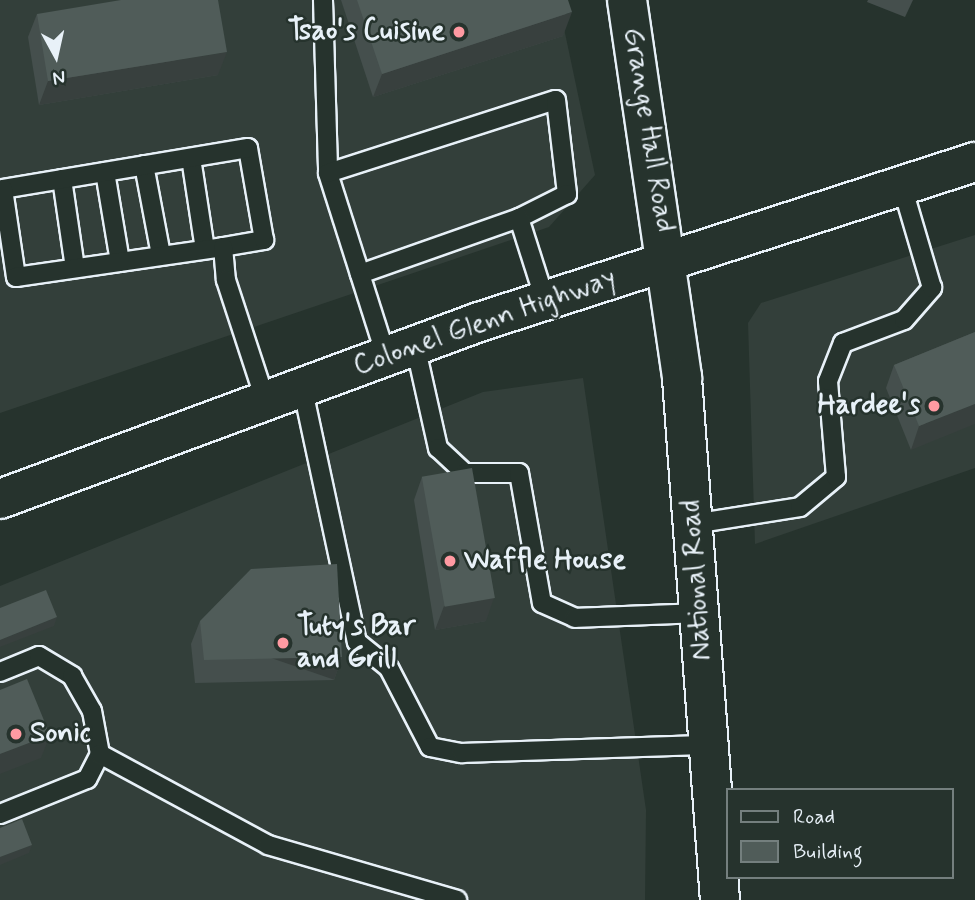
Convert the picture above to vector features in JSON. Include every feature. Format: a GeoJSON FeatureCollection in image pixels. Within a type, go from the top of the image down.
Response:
{"type":"FeatureCollection","features":[{"type":"Feature","properties":{"kind":"main road","name":"Grange Hall Road"},"geometry":{"type":"LineString","coordinates":[[627,0],[668,261]]}},
{"type":"Feature","properties":{"kind":"main road","name":"Colonel Glenn Highway"},"geometry":{"type":"LineString","coordinates":[[1,495],[545,300],[975,162]]}},
{"type":"Feature","properties":{"kind":"main road","name":"National Road"},"geometry":{"type":"LineString","coordinates":[[668,261],[693,524],[709,745],[713,899]]}},
{"type":"Feature","properties":{"kind":"lane"},"geometry":{"type":"LineString","coordinates":[[323,0],[328,173],[360,274],[400,350],[438,448],[465,473],[519,474],[542,603],[575,618],[699,613]]}},
{"type":"Feature","properties":{"kind":"lane"},"geometry":{"type":"LineString","coordinates":[[328,173],[556,100],[567,194],[519,218],[360,274]]}},
{"type":"Feature","properties":{"kind":"lane"},"geometry":{"type":"LineString","coordinates":[[248,148],[264,240],[8,278],[1,189],[144,166],[248,148]]}},
{"type":"Feature","properties":{"kind":"lane"},"geometry":{"type":"LineString","coordinates":[[191,158],[205,249]]}},
{"type":"Feature","properties":{"kind":"lane"},"geometry":{"type":"LineString","coordinates":[[144,166],[161,255]]}},
{"type":"Feature","properties":{"kind":"lane"},"geometry":{"type":"LineString","coordinates":[[105,172],[120,262]]}},
{"type":"Feature","properties":{"kind":"lane"},"geometry":{"type":"LineString","coordinates":[[62,179],[75,268]]}},
{"type":"Feature","properties":{"kind":"lane"},"geometry":{"type":"LineString","coordinates":[[693,524],[800,507],[835,478],[828,381],[842,343],[904,320],[932,288],[902,186]]}},
{"type":"Feature","properties":{"kind":"lane"},"geometry":{"type":"LineString","coordinates":[[519,218],[545,300]]}},
{"type":"Feature","properties":{"kind":"lane"},"geometry":{"type":"LineString","coordinates":[[223,247],[226,280],[265,400]]}},
{"type":"Feature","properties":{"kind":"lane"},"geometry":{"type":"LineString","coordinates":[[302,387],[357,642],[389,668],[430,747],[462,754],[709,745]]}},
{"type":"Feature","properties":{"kind":"lane"},"geometry":{"type":"LineString","coordinates":[[0,672],[39,656],[72,676],[92,711],[100,754],[87,779],[0,814]]}},
{"type":"Feature","properties":{"kind":"lane"},"geometry":{"type":"LineString","coordinates":[[100,754],[268,845],[457,900]]}},
{"type":"Feature","properties":{"kind":"shaded area"},"geometry":{"type":"Polygon","coordinates":[[[0,0],[558,0],[595,175],[549,227],[0,413],[0,0]]]}},
{"type":"Feature","properties":{"kind":"shaded area"},"geometry":{"type":"Polygon","coordinates":[[[975,235],[975,468],[755,544],[748,323],[761,303],[975,235]]]}},
{"type":"Feature","properties":{"kind":"shaded area"},"geometry":{"type":"Polygon","coordinates":[[[583,378],[646,810],[645,900],[0,900],[0,586],[483,392],[583,378]]]}},
{"type":"Feature","properties":{"kind":"building"},"geometry":{"type":"Polygon","coordinates":[[[121,0],[218,0],[227,52],[48,81],[37,14],[121,0]]]}},
{"type":"Feature","properties":{"kind":"building"},"geometry":{"type":"Polygon","coordinates":[[[357,0],[568,0],[572,12],[382,74],[357,0]]]}},
{"type":"Feature","properties":{"kind":"building","name":"Hardee's"},"geometry":{"type":"Polygon","coordinates":[[[975,332],[975,404],[919,426],[894,365],[975,332]]]}},
{"type":"Feature","properties":{"kind":"building","name":"Waffle House"},"geometry":{"type":"Polygon","coordinates":[[[472,468],[495,598],[445,607],[422,477],[472,468]]]}},
{"type":"Feature","properties":{"kind":"building"},"geometry":{"type":"Polygon","coordinates":[[[337,564],[342,657],[204,660],[200,621],[251,569],[337,564]]]}},
{"type":"Feature","properties":{"kind":"building"},"geometry":{"type":"Polygon","coordinates":[[[46,590],[57,617],[0,640],[0,608],[46,590]]]}},
{"type":"Feature","properties":{"kind":"building"},"geometry":{"type":"Polygon","coordinates":[[[27,679],[50,735],[0,754],[0,690],[27,679]]]}},
{"type":"Feature","properties":{"kind":"building"},"geometry":{"type":"Polygon","coordinates":[[[22,819],[32,845],[0,857],[0,828],[22,819]]]}},
{"type":"Feature","properties":{"kind":"place","name":"Tsao's Cuisine"},"geometry":{"type":"Point","coordinates":[459,32]}},
{"type":"Feature","properties":{"kind":"place","name":"Hardee's"},"geometry":{"type":"Point","coordinates":[934,406]}},
{"type":"Feature","properties":{"kind":"place","name":"Waffle House"},"geometry":{"type":"Point","coordinates":[450,561]}},
{"type":"Feature","properties":{"kind":"place","name":"Tuty's Bar and Grill"},"geometry":{"type":"Point","coordinates":[283,643]}},
{"type":"Feature","properties":{"kind":"place","name":"Sonic"},"geometry":{"type":"Point","coordinates":[16,734]}}]}
